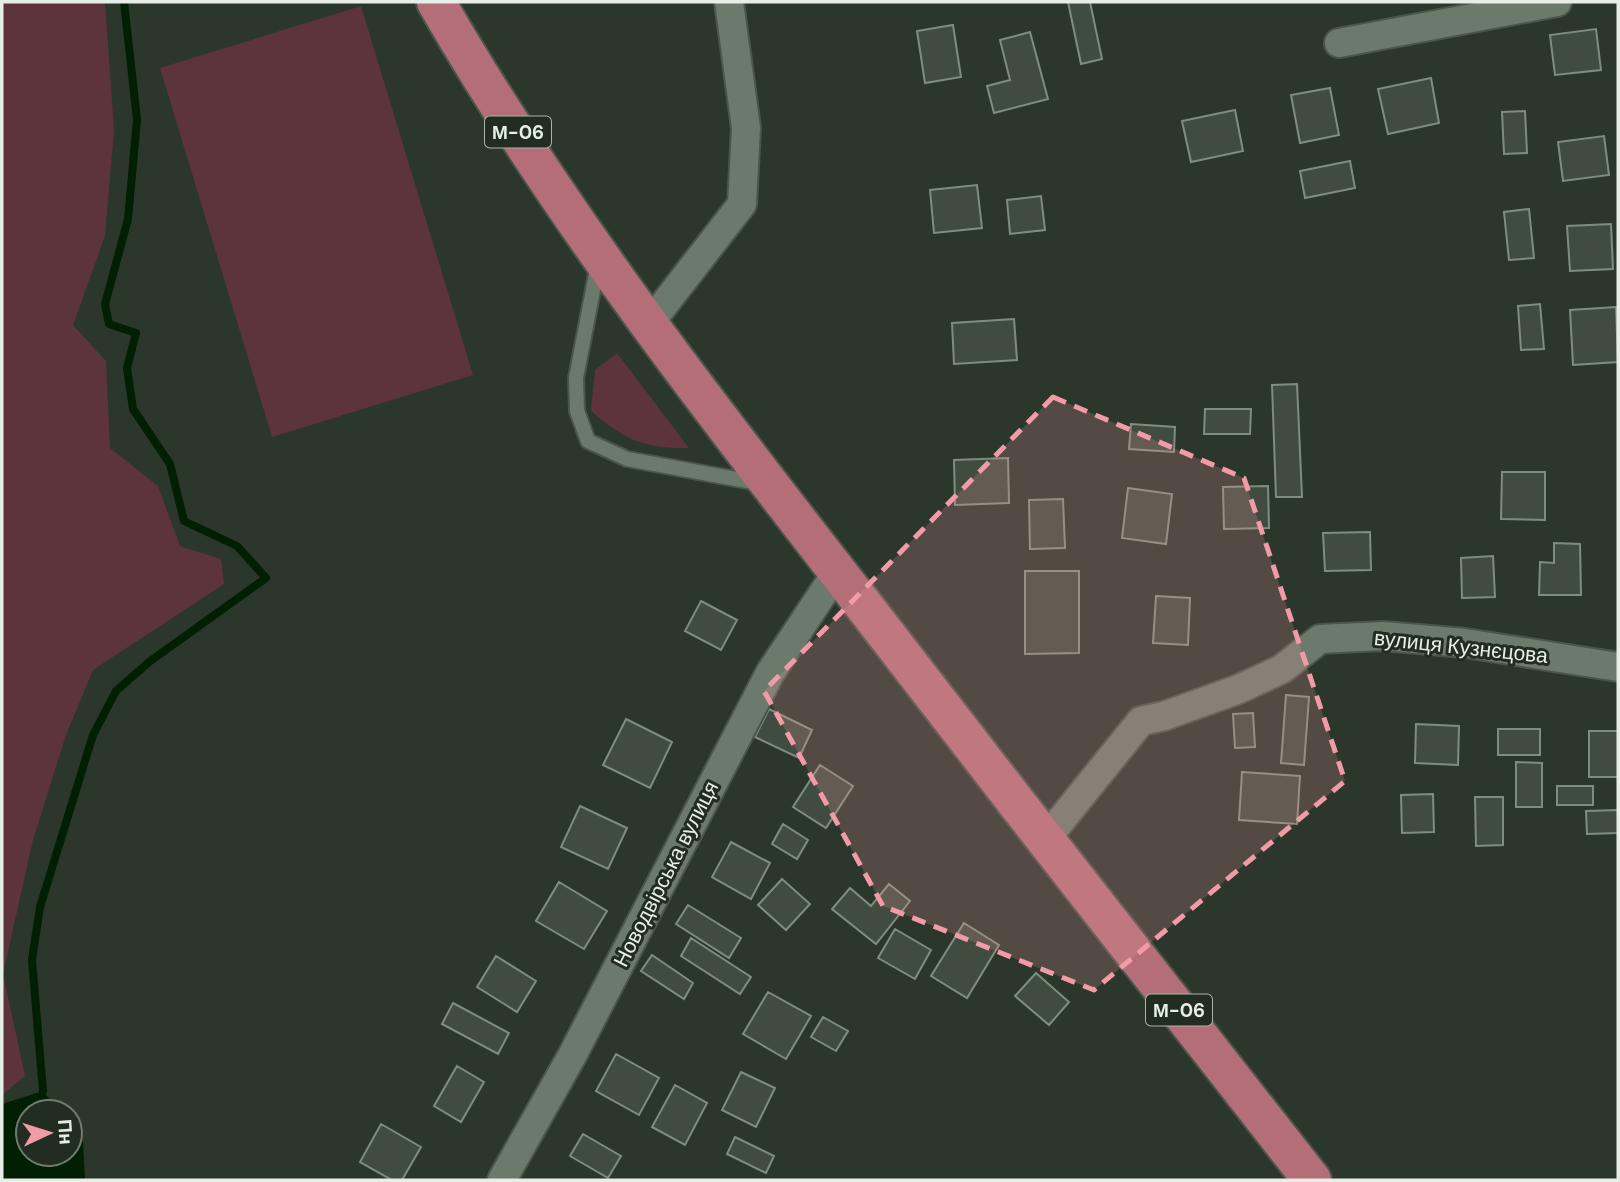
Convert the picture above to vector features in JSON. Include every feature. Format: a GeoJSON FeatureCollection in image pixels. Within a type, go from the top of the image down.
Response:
{"type":"FeatureCollection","features":[{"type":"Feature","properties":{"kind":"highway","name":"М-06"},"geometry":{"type":"LineString","coordinates":[[436,2],[599,256],[649,324],[769,485],[1312,1180]]}},
{"type":"Feature","properties":{"kind":"street"},"geometry":{"type":"LineString","coordinates":[[649,324],[742,204],[746,128],[729,2]]}},
{"type":"Feature","properties":{"kind":"street"},"geometry":{"type":"LineString","coordinates":[[1339,43],[1558,2]]}},
{"type":"Feature","properties":{"kind":"street","name":"Новодвірська вулиця"},"geometry":{"type":"LineString","coordinates":[[502,1180],[573,1054],[770,673],[837,572]]}},
{"type":"Feature","properties":{"kind":"street","name":"вулиця Кузнєцова"},"geometry":{"type":"LineString","coordinates":[[1045,841],[1141,721],[1164,716],[1239,689],[1282,669],[1320,639],[1383,636],[1424,639],[1618,667]]}},
{"type":"Feature","properties":{"kind":"lane"},"geometry":{"type":"LineString","coordinates":[[599,256],[576,378],[577,411],[589,441],[627,459],[769,485]]}},
{"type":"Feature","properties":{"kind":"highlighted area"},"geometry":{"type":"Polygon","coordinates":[[[1053,397],[1244,478],[1345,781],[1094,990],[883,906],[764,691],[1053,397]]]}},
{"type":"Feature","properties":{"kind":"shaded area"},"geometry":{"type":"Polygon","coordinates":[[[2,2],[105,2],[114,130],[105,236],[73,325],[106,361],[110,448],[158,486],[180,546],[221,559],[224,584],[93,670],[66,735],[33,840],[3,974],[25,1076],[2,1095],[2,2]]]}},
{"type":"Feature","properties":{"kind":"shaded area"},"geometry":{"type":"Polygon","coordinates":[[[361,6],[473,375],[272,437],[160,68],[361,6]]]}},
{"type":"Feature","properties":{"kind":"shaded area"},"geometry":{"type":"Polygon","coordinates":[[[617,353],[689,448],[659,447],[636,441],[614,429],[591,411],[595,370],[617,353]]]}},
{"type":"Feature","properties":{"kind":"shaded area"},"geometry":{"type":"Polygon","coordinates":[[[43,1091],[49,1098],[21,1098],[43,1091]]]}},
{"type":"Feature","properties":{"kind":"shaded area"},"geometry":{"type":"Polygon","coordinates":[[[14,1100],[14,1168],[84,1168],[84,1161],[85,1180],[2,1180],[2,1104],[14,1100]]]}},
{"type":"Feature","properties":{"kind":"building"},"geometry":{"type":"Polygon","coordinates":[[[1068,2],[1090,2],[1102,59],[1081,64],[1068,2]]]}},
{"type":"Feature","properties":{"kind":"building"},"geometry":{"type":"Polygon","coordinates":[[[953,25],[961,77],[925,83],[917,31],[953,25]]]}},
{"type":"Feature","properties":{"kind":"building"},"geometry":{"type":"Polygon","coordinates":[[[1596,29],[1601,70],[1555,75],[1550,35],[1596,29]]]}},
{"type":"Feature","properties":{"kind":"building"},"geometry":{"type":"Polygon","coordinates":[[[1030,32],[1048,99],[994,113],[987,86],[1010,80],[1000,40],[1030,32]]]}},
{"type":"Feature","properties":{"kind":"building"},"geometry":{"type":"Polygon","coordinates":[[[1431,78],[1439,123],[1388,134],[1378,89],[1431,78]]]}},
{"type":"Feature","properties":{"kind":"building"},"geometry":{"type":"Polygon","coordinates":[[[1330,88],[1339,135],[1300,143],[1291,95],[1330,88]]]}},
{"type":"Feature","properties":{"kind":"building"},"geometry":{"type":"Polygon","coordinates":[[[1235,110],[1243,151],[1191,162],[1182,121],[1235,110]]]}},
{"type":"Feature","properties":{"kind":"building"},"geometry":{"type":"Polygon","coordinates":[[[1525,111],[1527,153],[1504,154],[1502,112],[1525,111]]]}},
{"type":"Feature","properties":{"kind":"building"},"geometry":{"type":"Polygon","coordinates":[[[1604,136],[1609,175],[1563,181],[1558,142],[1604,136]]]}},
{"type":"Feature","properties":{"kind":"building"},"geometry":{"type":"Polygon","coordinates":[[[1350,161],[1355,188],[1305,198],[1300,171],[1350,161]]]}},
{"type":"Feature","properties":{"kind":"building"},"geometry":{"type":"Polygon","coordinates":[[[977,185],[982,228],[934,233],[930,190],[977,185]]]}},
{"type":"Feature","properties":{"kind":"building"},"geometry":{"type":"Polygon","coordinates":[[[1041,196],[1045,230],[1010,234],[1007,200],[1041,196]]]}},
{"type":"Feature","properties":{"kind":"building"},"geometry":{"type":"Polygon","coordinates":[[[1529,209],[1534,258],[1509,260],[1504,212],[1529,209]]]}},
{"type":"Feature","properties":{"kind":"building"},"geometry":{"type":"Polygon","coordinates":[[[1611,224],[1613,269],[1570,271],[1567,226],[1611,224]]]}},
{"type":"Feature","properties":{"kind":"building"},"geometry":{"type":"Polygon","coordinates":[[[1540,304],[1544,349],[1521,350],[1518,306],[1540,304]]]}},
{"type":"Feature","properties":{"kind":"building"},"geometry":{"type":"Polygon","coordinates":[[[1616,307],[1618,362],[1573,365],[1570,310],[1616,307]]]}},
{"type":"Feature","properties":{"kind":"building"},"geometry":{"type":"Polygon","coordinates":[[[1014,319],[1017,360],[954,364],[952,323],[1014,319]]]}},
{"type":"Feature","properties":{"kind":"building"},"geometry":{"type":"Polygon","coordinates":[[[1297,384],[1302,497],[1276,497],[1272,385],[1297,384]]]}},
{"type":"Feature","properties":{"kind":"building"},"geometry":{"type":"Polygon","coordinates":[[[1205,409],[1251,409],[1250,434],[1204,434],[1205,409]]]}},
{"type":"Feature","properties":{"kind":"building"},"geometry":{"type":"Polygon","coordinates":[[[1131,424],[1175,427],[1174,452],[1129,449],[1131,424]]]}},
{"type":"Feature","properties":{"kind":"building"},"geometry":{"type":"Polygon","coordinates":[[[1008,458],[1009,503],[955,505],[954,460],[1008,458]]]}},
{"type":"Feature","properties":{"kind":"building"},"geometry":{"type":"Polygon","coordinates":[[[1502,472],[1545,472],[1545,520],[1501,519],[1502,472]]]}},
{"type":"Feature","properties":{"kind":"building"},"geometry":{"type":"Polygon","coordinates":[[[1268,486],[1269,528],[1224,529],[1223,487],[1268,486]]]}},
{"type":"Feature","properties":{"kind":"building"},"geometry":{"type":"Polygon","coordinates":[[[1128,488],[1172,494],[1166,544],[1122,538],[1128,488]]]}},
{"type":"Feature","properties":{"kind":"building"},"geometry":{"type":"Polygon","coordinates":[[[1063,499],[1065,548],[1030,549],[1029,500],[1063,499]]]}},
{"type":"Feature","properties":{"kind":"building"},"geometry":{"type":"Polygon","coordinates":[[[1370,532],[1371,570],[1325,571],[1323,533],[1370,532]]]}},
{"type":"Feature","properties":{"kind":"building"},"geometry":{"type":"Polygon","coordinates":[[[1554,543],[1580,544],[1581,595],[1539,595],[1540,562],[1554,563],[1554,543]]]}},
{"type":"Feature","properties":{"kind":"building"},"geometry":{"type":"Polygon","coordinates":[[[1493,556],[1495,597],[1462,598],[1461,558],[1493,556]]]}},
{"type":"Feature","properties":{"kind":"building"},"geometry":{"type":"Polygon","coordinates":[[[1025,571],[1079,571],[1079,653],[1025,654],[1025,571]]]}},
{"type":"Feature","properties":{"kind":"building"},"geometry":{"type":"Polygon","coordinates":[[[1156,596],[1190,598],[1188,645],[1153,643],[1156,596]]]}},
{"type":"Feature","properties":{"kind":"building"},"geometry":{"type":"Polygon","coordinates":[[[701,601],[737,620],[721,650],[685,631],[701,601]]]}},
{"type":"Feature","properties":{"kind":"building"},"geometry":{"type":"Polygon","coordinates":[[[1286,695],[1309,697],[1304,765],[1281,763],[1286,695]]]}},
{"type":"Feature","properties":{"kind":"building"},"geometry":{"type":"Polygon","coordinates":[[[769,709],[812,730],[799,758],[755,737],[769,709]]]}},
{"type":"Feature","properties":{"kind":"building"},"geometry":{"type":"Polygon","coordinates":[[[1253,713],[1255,747],[1235,748],[1233,714],[1253,713]]]}},
{"type":"Feature","properties":{"kind":"building"},"geometry":{"type":"Polygon","coordinates":[[[626,719],[672,742],[650,788],[603,765],[626,719]]]}},
{"type":"Feature","properties":{"kind":"building"},"geometry":{"type":"Polygon","coordinates":[[[1416,724],[1459,726],[1458,765],[1415,763],[1416,724]]]}},
{"type":"Feature","properties":{"kind":"building"},"geometry":{"type":"Polygon","coordinates":[[[1498,729],[1540,729],[1540,755],[1498,755],[1498,729]]]}},
{"type":"Feature","properties":{"kind":"building"},"geometry":{"type":"Polygon","coordinates":[[[1589,731],[1618,731],[1618,777],[1589,777],[1589,731]]]}},
{"type":"Feature","properties":{"kind":"building"},"geometry":{"type":"Polygon","coordinates":[[[1516,762],[1542,763],[1542,807],[1516,807],[1516,762]]]}},
{"type":"Feature","properties":{"kind":"building"},"geometry":{"type":"Polygon","coordinates":[[[820,765],[853,786],[826,828],[793,807],[820,765]]]}},
{"type":"Feature","properties":{"kind":"building"},"geometry":{"type":"Polygon","coordinates":[[[1242,772],[1300,776],[1297,824],[1239,820],[1242,772]]]}},
{"type":"Feature","properties":{"kind":"building"},"geometry":{"type":"Polygon","coordinates":[[[1557,786],[1593,786],[1593,805],[1557,805],[1557,786]]]}},
{"type":"Feature","properties":{"kind":"building"},"geometry":{"type":"Polygon","coordinates":[[[1433,794],[1434,832],[1402,833],[1401,795],[1433,794]]]}},
{"type":"Feature","properties":{"kind":"building"},"geometry":{"type":"Polygon","coordinates":[[[1475,797],[1503,797],[1503,845],[1476,846],[1475,797]]]}},
{"type":"Feature","properties":{"kind":"building"},"geometry":{"type":"Polygon","coordinates":[[[580,806],[627,828],[608,869],[561,847],[580,806]]]}},
{"type":"Feature","properties":{"kind":"building"},"geometry":{"type":"Polygon","coordinates":[[[1618,810],[1618,833],[1587,834],[1586,811],[1618,810]]]}},
{"type":"Feature","properties":{"kind":"building"},"geometry":{"type":"Polygon","coordinates":[[[783,824],[808,840],[797,859],[772,844],[783,824]]]}},
{"type":"Feature","properties":{"kind":"building"},"geometry":{"type":"Polygon","coordinates":[[[731,842],[770,863],[751,899],[712,877],[731,842]]]}},
{"type":"Feature","properties":{"kind":"building"},"geometry":{"type":"Polygon","coordinates":[[[782,879],[810,904],[786,930],[758,905],[782,879]]]}},
{"type":"Feature","properties":{"kind":"building"},"geometry":{"type":"Polygon","coordinates":[[[559,882],[607,911],[584,949],[536,921],[559,882]]]}},
{"type":"Feature","properties":{"kind":"building"},"geometry":{"type":"Polygon","coordinates":[[[889,884],[910,901],[876,944],[832,909],[850,888],[871,906],[889,884]]]}},
{"type":"Feature","properties":{"kind":"building"},"geometry":{"type":"Polygon","coordinates":[[[688,905],[741,938],[729,958],[676,924],[688,905]]]}},
{"type":"Feature","properties":{"kind":"building"},"geometry":{"type":"Polygon","coordinates":[[[964,923],[999,945],[967,998],[931,976],[964,923]]]}},
{"type":"Feature","properties":{"kind":"building"},"geometry":{"type":"Polygon","coordinates":[[[895,929],[931,950],[915,979],[878,958],[895,929]]]}},
{"type":"Feature","properties":{"kind":"building"},"geometry":{"type":"Polygon","coordinates":[[[691,938],[751,977],[740,994],[681,956],[691,938]]]}},
{"type":"Feature","properties":{"kind":"building"},"geometry":{"type":"Polygon","coordinates":[[[652,955],[693,983],[684,999],[641,971],[652,955]]]}},
{"type":"Feature","properties":{"kind":"building"},"geometry":{"type":"Polygon","coordinates":[[[496,956],[536,981],[517,1012],[477,987],[496,956]]]}},
{"type":"Feature","properties":{"kind":"building"},"geometry":{"type":"Polygon","coordinates":[[[1036,973],[1069,1002],[1049,1025],[1015,996],[1036,973]]]}},
{"type":"Feature","properties":{"kind":"building"},"geometry":{"type":"Polygon","coordinates":[[[768,992],[811,1016],[786,1059],[743,1034],[768,992]]]}},
{"type":"Feature","properties":{"kind":"building"},"geometry":{"type":"Polygon","coordinates":[[[453,1003],[509,1033],[498,1054],[442,1024],[453,1003]]]}},
{"type":"Feature","properties":{"kind":"building"},"geometry":{"type":"Polygon","coordinates":[[[823,1017],[848,1031],[836,1051],[811,1037],[823,1017]]]}},
{"type":"Feature","properties":{"kind":"building"},"geometry":{"type":"Polygon","coordinates":[[[616,1054],[659,1078],[639,1115],[596,1091],[616,1054]]]}},
{"type":"Feature","properties":{"kind":"building"},"geometry":{"type":"Polygon","coordinates":[[[457,1066],[484,1082],[461,1122],[434,1106],[457,1066]]]}},
{"type":"Feature","properties":{"kind":"building"},"geometry":{"type":"Polygon","coordinates":[[[741,1072],[775,1088],[756,1127],[722,1110],[741,1072]]]}},
{"type":"Feature","properties":{"kind":"building"},"geometry":{"type":"Polygon","coordinates":[[[675,1085],[707,1103],[685,1145],[652,1127],[675,1085]]]}},
{"type":"Feature","properties":{"kind":"building"},"geometry":{"type":"Polygon","coordinates":[[[381,1124],[421,1147],[402,1180],[392,1180],[360,1162],[381,1124]]]}},
{"type":"Feature","properties":{"kind":"building"},"geometry":{"type":"Polygon","coordinates":[[[583,1134],[621,1156],[608,1178],[570,1156],[583,1134]]]}},
{"type":"Feature","properties":{"kind":"building"},"geometry":{"type":"Polygon","coordinates":[[[735,1137],[774,1156],[766,1173],[727,1154],[735,1137]]]}},
{"type":"Feature","properties":{"kind":"waterway"},"geometry":{"type":"LineString","coordinates":[[43,1091],[32,960],[40,907],[93,735],[116,691],[149,662],[266,578],[237,546],[184,521],[170,464],[133,409],[127,368],[136,333],[109,324],[105,304],[128,219],[137,120],[124,2]]}}]}
